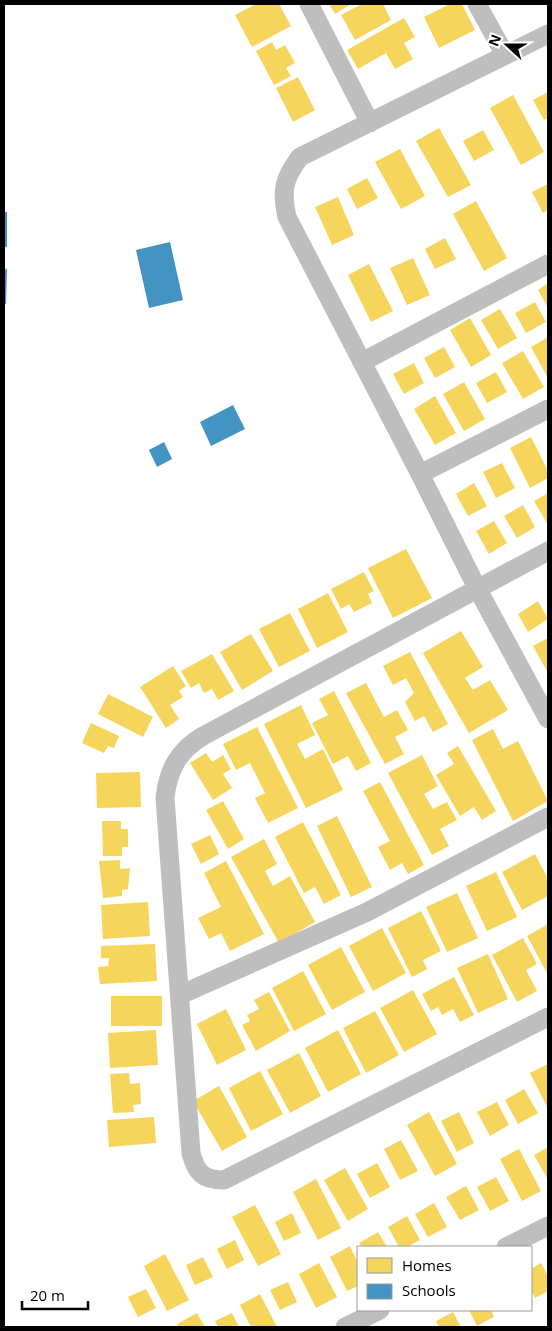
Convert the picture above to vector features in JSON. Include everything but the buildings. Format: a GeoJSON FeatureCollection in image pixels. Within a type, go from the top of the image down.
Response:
{"type":"FeatureCollection","features":[{"type":"Feature","properties":{"kind":"street"},"geometry":{"type":"LineString","coordinates":[[310,4],[370,123]]}},
{"type":"Feature","properties":{"kind":"street"},"geometry":{"type":"LineString","coordinates":[[477,4],[505,54]]}},
{"type":"Feature","properties":{"kind":"street"},"geometry":{"type":"LineString","coordinates":[[546,707],[477,588],[420,474],[286,217],[284,187],[288,172],[300,157],[548,34]]}},
{"type":"Feature","properties":{"kind":"street"},"geometry":{"type":"LineString","coordinates":[[362,362],[548,264]]}},
{"type":"Feature","properties":{"kind":"street"},"geometry":{"type":"LineString","coordinates":[[420,474],[548,409]]}},
{"type":"Feature","properties":{"kind":"street"},"geometry":{"type":"LineString","coordinates":[[548,551],[203,736],[180,754],[167,781],[165,798],[191,1152],[195,1166],[202,1175],[212,1180],[224,1180],[548,1018]]}},
{"type":"Feature","properties":{"kind":"street"},"geometry":{"type":"LineString","coordinates":[[180,995],[367,912],[548,816]]}},
{"type":"Feature","properties":{"kind":"street"},"geometry":{"type":"LineString","coordinates":[[508,1246],[548,1226]]}},
{"type":"Feature","properties":{"kind":"street"},"geometry":{"type":"LineString","coordinates":[[345,1327],[378,1311]]}}]}
